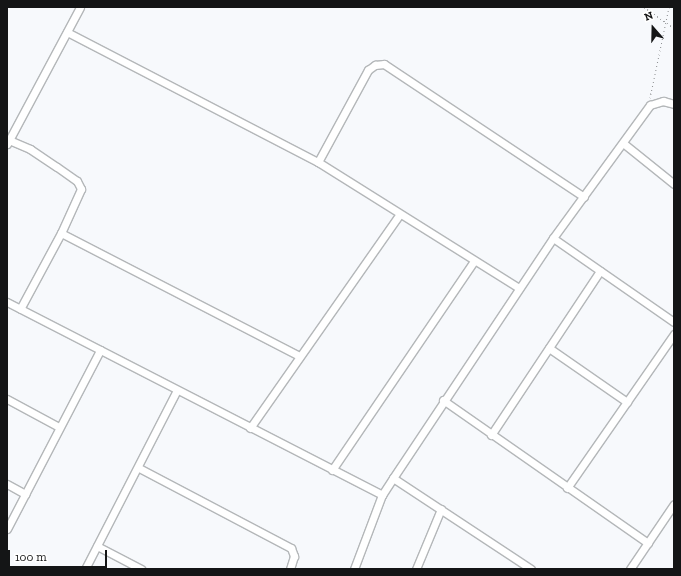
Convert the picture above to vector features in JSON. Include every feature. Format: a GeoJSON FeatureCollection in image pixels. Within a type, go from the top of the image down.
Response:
{"type":"FeatureCollection","features":[{"type":"Feature","properties":{"kind":"street"},"geometry":{"type":"LineString","coordinates":[[20,309],[79,196],[80,185],[39,154],[8,142],[80,7]]}},
{"type":"Feature","properties":{"kind":"street"},"geometry":{"type":"LineString","coordinates":[[67,32],[318,162],[398,215],[519,288]]}},
{"type":"Feature","properties":{"kind":"street"},"geometry":{"type":"LineString","coordinates":[[318,162],[368,70],[375,65],[384,64],[584,196]]}},
{"type":"Feature","properties":{"kind":"street"},"geometry":{"type":"LineString","coordinates":[[354,569],[382,495],[443,400],[553,238],[650,105],[663,101],[674,104]]}},
{"type":"Feature","properties":{"kind":"street"},"geometry":{"type":"LineString","coordinates":[[623,143],[674,184]]}},
{"type":"Feature","properties":{"kind":"street"},"geometry":{"type":"LineString","coordinates":[[250,428],[398,215]]}},
{"type":"Feature","properties":{"kind":"street"},"geometry":{"type":"LineString","coordinates":[[61,233],[299,356]]}},
{"type":"Feature","properties":{"kind":"street"},"geometry":{"type":"LineString","coordinates":[[553,238],[674,322]]}},
{"type":"Feature","properties":{"kind":"street"},"geometry":{"type":"LineString","coordinates":[[332,470],[474,261]]}},
{"type":"Feature","properties":{"kind":"street"},"geometry":{"type":"LineString","coordinates":[[491,435],[600,271]]}},
{"type":"Feature","properties":{"kind":"street"},"geometry":{"type":"LineString","coordinates":[[7,302],[382,495]]}},
{"type":"Feature","properties":{"kind":"street"},"geometry":{"type":"LineString","coordinates":[[567,488],[674,334]]}},
{"type":"Feature","properties":{"kind":"street"},"geometry":{"type":"LineString","coordinates":[[549,348],[627,402]]}},
{"type":"Feature","properties":{"kind":"street"},"geometry":{"type":"LineString","coordinates":[[7,529],[100,350]]}},
{"type":"Feature","properties":{"kind":"street"},"geometry":{"type":"LineString","coordinates":[[85,569],[139,468],[177,390]]}},
{"type":"Feature","properties":{"kind":"street"},"geometry":{"type":"LineString","coordinates":[[7,399],[59,427]]}},
{"type":"Feature","properties":{"kind":"street"},"geometry":{"type":"LineString","coordinates":[[443,400],[491,435],[648,543]]}},
{"type":"Feature","properties":{"kind":"street"},"geometry":{"type":"LineString","coordinates":[[139,468],[291,548],[294,556],[290,569]]}},
{"type":"Feature","properties":{"kind":"street"},"geometry":{"type":"LineString","coordinates":[[393,478],[531,569]]}},
{"type":"Feature","properties":{"kind":"street"},"geometry":{"type":"LineString","coordinates":[[7,484],[25,494]]}},
{"type":"Feature","properties":{"kind":"street"},"geometry":{"type":"LineString","coordinates":[[630,569],[674,504]]}},
{"type":"Feature","properties":{"kind":"street"},"geometry":{"type":"LineString","coordinates":[[416,569],[441,509]]}},
{"type":"Feature","properties":{"kind":"street"},"geometry":{"type":"LineString","coordinates":[[97,546],[141,569]]}},
{"type":"Feature","properties":{"kind":"path"},"geometry":{"type":"LineString","coordinates":[[644,7],[674,28]]}},
{"type":"Feature","properties":{"kind":"path"},"geometry":{"type":"LineString","coordinates":[[650,105],[665,23],[670,7]]}}]}
